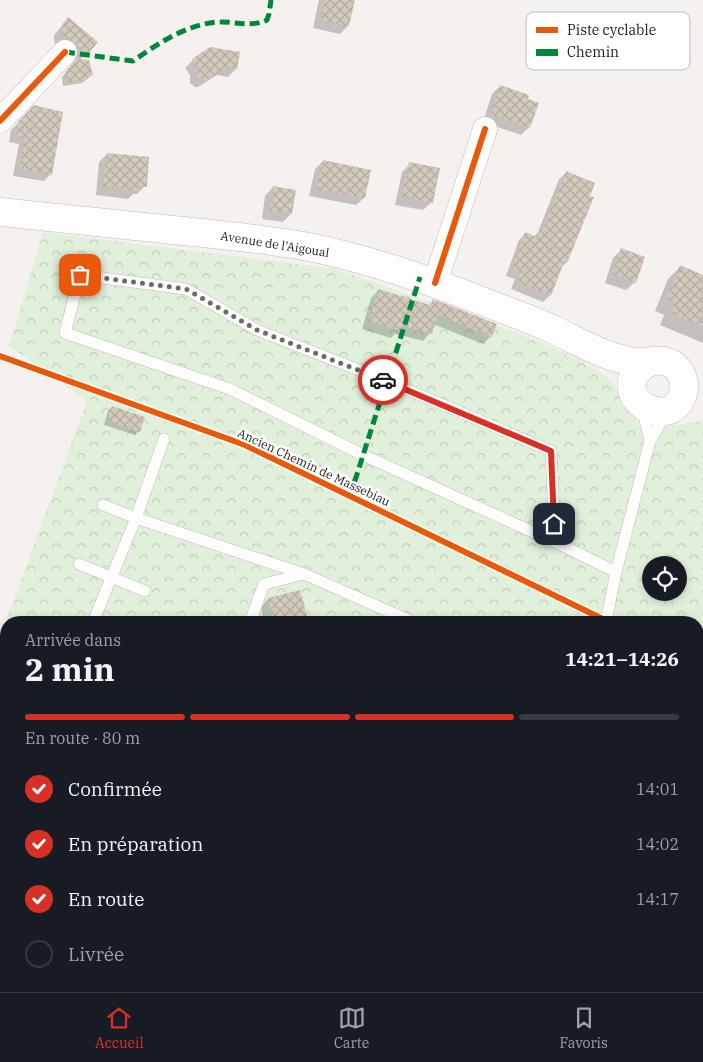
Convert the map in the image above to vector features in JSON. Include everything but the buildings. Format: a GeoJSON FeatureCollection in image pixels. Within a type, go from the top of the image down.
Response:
{"type":"FeatureCollection","features":[{"type":"Feature","properties":{"kind":"main road","name":"Avenue de l'Aigoual"},"geometry":{"type":"LineString","coordinates":[[0,212],[273,241],[337,253],[434,283],[547,327],[593,350],[673,397],[682,377],[673,364],[665,361],[626,360],[593,350]]}},
{"type":"Feature","properties":{"kind":"main road"},"geometry":{"type":"LineString","coordinates":[[649,362],[637,372],[673,397]]}},
{"type":"Feature","properties":{"kind":"street"},"geometry":{"type":"LineString","coordinates":[[0,121],[65,52]]}},
{"type":"Feature","properties":{"kind":"street"},"geometry":{"type":"LineString","coordinates":[[434,283],[485,129]]}},
{"type":"Feature","properties":{"kind":"lane"},"geometry":{"type":"LineString","coordinates":[[555,542],[551,451],[387,381],[257,330],[186,289],[80,275],[65,333],[230,389],[363,455],[555,542],[616,572]]}},
{"type":"Feature","properties":{"kind":"lane"},"geometry":{"type":"LineString","coordinates":[[607,616],[616,572],[650,441],[673,397]]}},
{"type":"Feature","properties":{"kind":"lane"},"geometry":{"type":"LineString","coordinates":[[650,441],[673,397]]}},
{"type":"Feature","properties":{"kind":"lane"},"geometry":{"type":"LineString","coordinates":[[96,616],[136,518],[164,440]]}},
{"type":"Feature","properties":{"kind":"lane"},"geometry":{"type":"LineString","coordinates":[[103,505],[136,518],[304,574],[399,616]]}},
{"type":"Feature","properties":{"kind":"lane"},"geometry":{"type":"LineString","coordinates":[[79,564],[145,590]]}},
{"type":"Feature","properties":{"kind":"lane"},"geometry":{"type":"LineString","coordinates":[[252,616],[264,584],[304,574]]}},
{"type":"Feature","properties":{"kind":"green space"},"geometry":{"type":"Polygon","coordinates":[[[43,232],[336,269],[534,339],[580,360],[610,379],[643,430],[703,421],[703,616],[8,616],[87,401],[9,346],[43,232]]]}},
{"type":"Feature","properties":{"kind":"marked path"},"geometry":{"type":"LineString","coordinates":[[65,52],[133,61],[173,36],[194,27],[217,22],[255,24],[267,20],[271,0]]}},
{"type":"Feature","properties":{"kind":"marked path"},"geometry":{"type":"LineString","coordinates":[[350,496],[420,277]]}},
{"type":"Feature","properties":{"kind":"cycle path"},"geometry":{"type":"LineString","coordinates":[[0,121],[65,52]]}},
{"type":"Feature","properties":{"kind":"cycle path"},"geometry":{"type":"LineString","coordinates":[[435,283],[485,129]]}},
{"type":"Feature","properties":{"kind":"cycle path","name":"Ancien Chemin de Massebiau"},"geometry":{"type":"LineString","coordinates":[[0,356],[245,445],[597,616]]}},
{"type":"Feature","properties":{"kind":"way so far"},"geometry":{"type":"LineString","coordinates":[[80,275],[186,289],[257,330],[383,380]]}},
{"type":"Feature","properties":{"kind":"route"},"geometry":{"type":"LineString","coordinates":[[383,380],[551,451],[554,524]]}}]}
